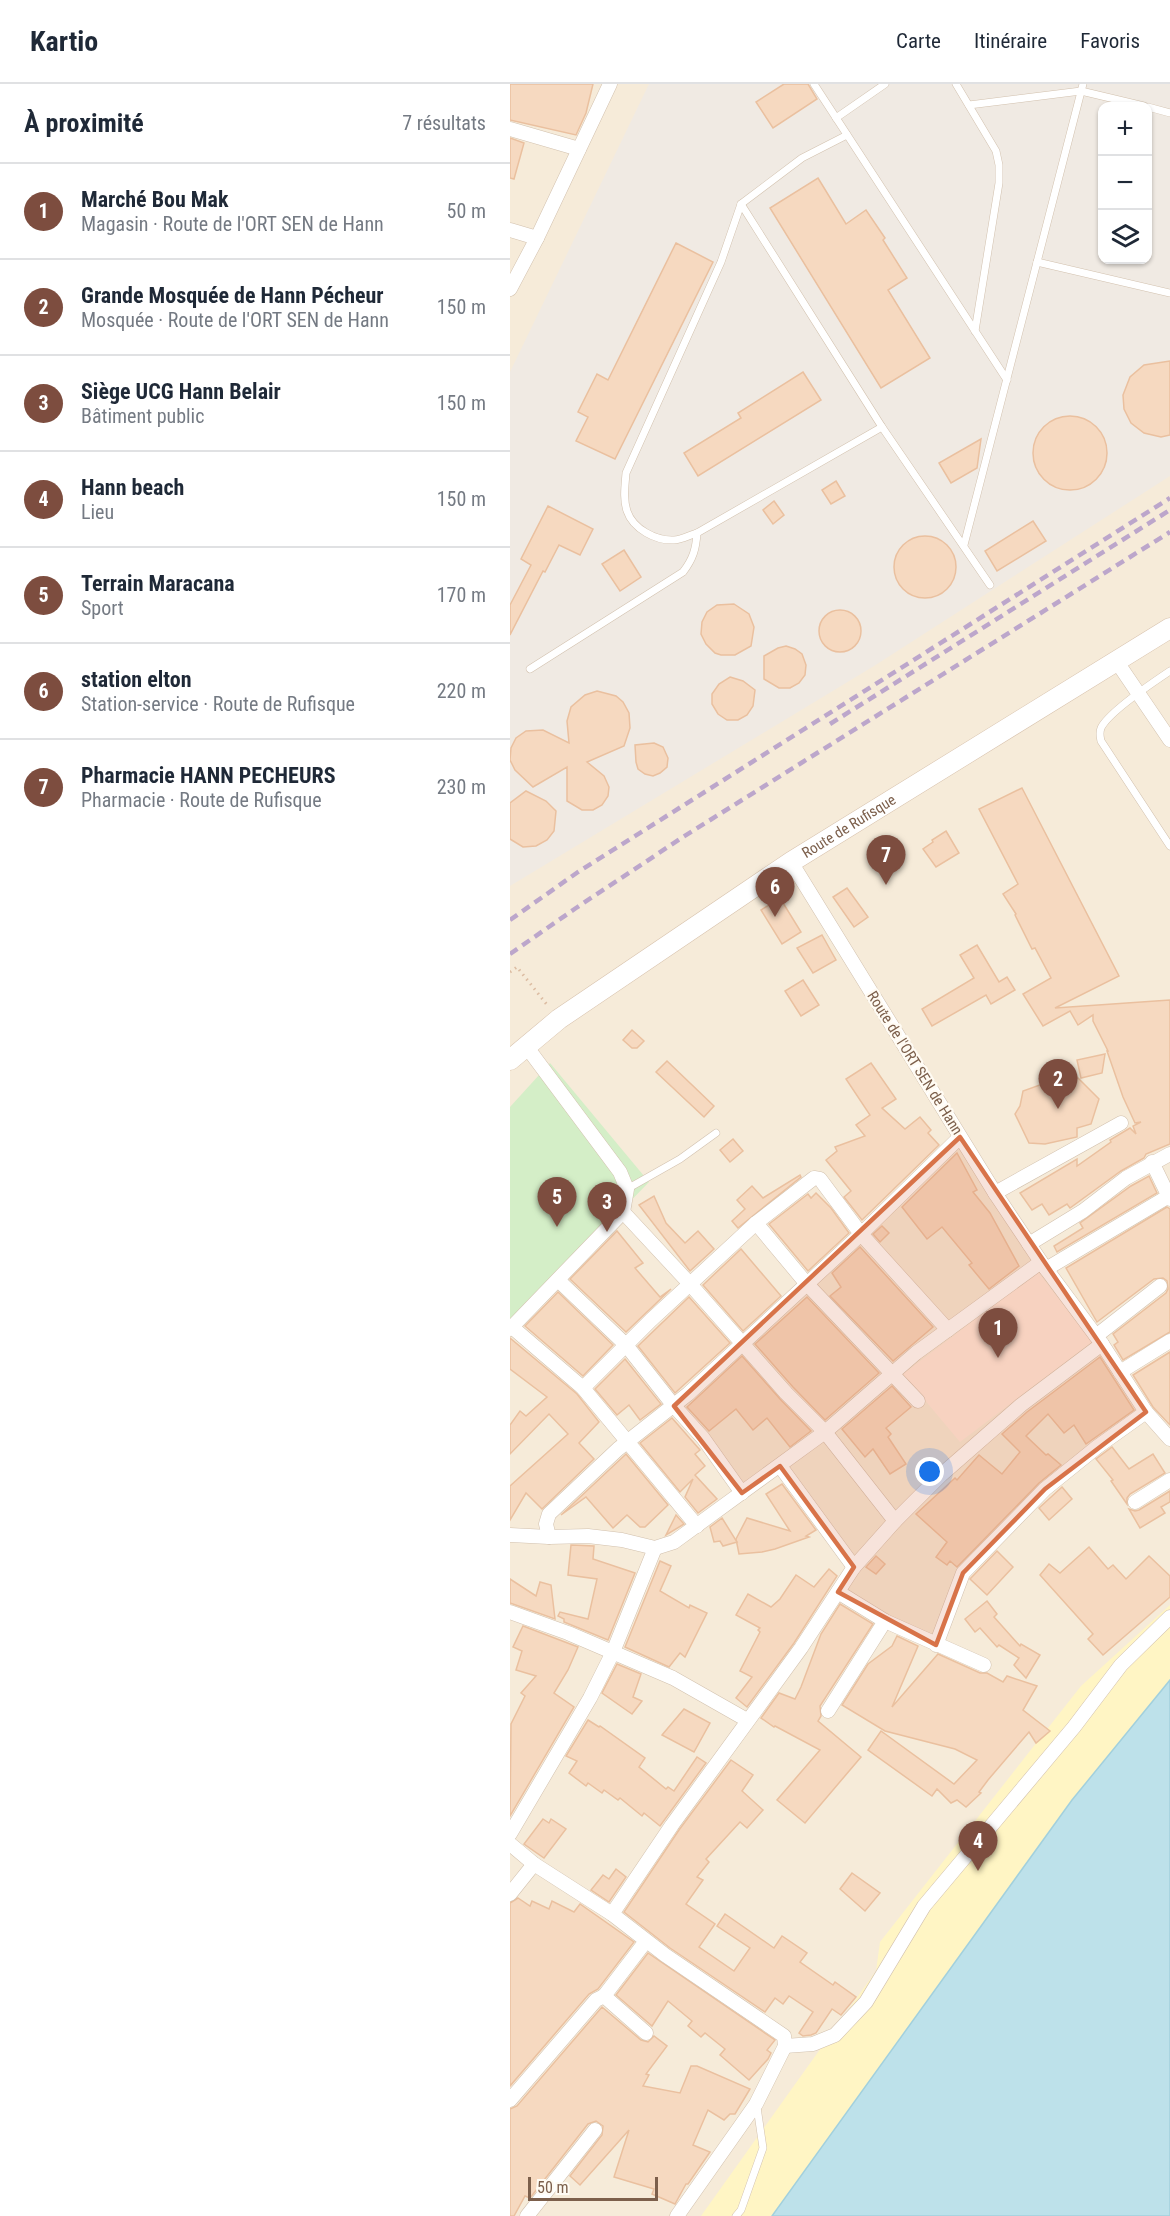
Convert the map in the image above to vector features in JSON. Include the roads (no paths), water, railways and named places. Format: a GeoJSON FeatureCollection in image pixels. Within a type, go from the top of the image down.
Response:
{"type":"FeatureCollection","features":[{"type":"Feature","properties":{"kind":"main road","name":"Route de Rufisque"},"geometry":{"type":"LineString","coordinates":[[510,1060],[559,1019],[791,862],[1170,628]]}},
{"type":"Feature","properties":{"kind":"street"},"geometry":{"type":"LineString","coordinates":[[510,289],[537,238],[610,84]]}},
{"type":"Feature","properties":{"kind":"street"},"geometry":{"type":"LineString","coordinates":[[510,129],[579,149]]}},
{"type":"Feature","properties":{"kind":"street"},"geometry":{"type":"LineString","coordinates":[[510,230],[537,238]]}},
{"type":"Feature","properties":{"kind":"street"},"geometry":{"type":"LineString","coordinates":[[1117,662],[1170,740]]}},
{"type":"Feature","properties":{"kind":"street","name":"Route de l'ORT SEN de Hann"},"geometry":{"type":"LineString","coordinates":[[791,862],[995,1193],[1099,1340],[1146,1412],[1170,1439]]}},
{"type":"Feature","properties":{"kind":"street"},"geometry":{"type":"LineString","coordinates":[[526,1046],[620,1172],[627,1189],[623,1212],[511,1328],[583,1388],[697,1526]]}},
{"type":"Feature","properties":{"kind":"street"},"geometry":{"type":"LineString","coordinates":[[995,1193],[1121,1123]]}},
{"type":"Feature","properties":{"kind":"street"},"geometry":{"type":"LineString","coordinates":[[549,1537],[546,1524],[549,1514],[627,1443],[674,1406],[861,1234],[960,1137]]}},
{"type":"Feature","properties":{"kind":"street"},"geometry":{"type":"LineString","coordinates":[[1029,1244],[1083,1211],[1126,1178],[1170,1154]]}},
{"type":"Feature","properties":{"kind":"street"},"geometry":{"type":"LineString","coordinates":[[510,1535],[588,1536],[622,1540],[655,1548],[674,1542],[825,1432],[916,1353],[948,1330],[1044,1265],[1169,1197],[1152,1162]]}},
{"type":"Feature","properties":{"kind":"street"},"geometry":{"type":"LineString","coordinates":[[583,1388],[756,1223],[814,1178],[820,1179],[861,1234],[948,1330]]}},
{"type":"Feature","properties":{"kind":"street"},"geometry":{"type":"LineString","coordinates":[[623,1212],[690,1284],[741,1344],[825,1432],[895,1521]]}},
{"type":"Feature","properties":{"kind":"street"},"geometry":{"type":"LineString","coordinates":[[756,1223],[806,1283],[918,1401]]}},
{"type":"Feature","properties":{"kind":"street"},"geometry":{"type":"LineString","coordinates":[[558,1280],[626,1345],[674,1406],[703,1438],[742,1493]]}},
{"type":"Feature","properties":{"kind":"street"},"geometry":{"type":"LineString","coordinates":[[612,1914],[747,1720],[801,1647],[854,1567],[895,1521],[941,1475],[1160,1286]]}},
{"type":"Feature","properties":{"kind":"street"},"geometry":{"type":"LineString","coordinates":[[1120,1372],[1170,1341]]}},
{"type":"Feature","properties":{"kind":"street"},"geometry":{"type":"LineString","coordinates":[[936,1645],[963,1573],[1045,1489],[1097,1446],[1146,1412]]}},
{"type":"Feature","properties":{"kind":"street"},"geometry":{"type":"LineString","coordinates":[[780,1466],[854,1567]]}},
{"type":"Feature","properties":{"kind":"street"},"geometry":{"type":"LineString","coordinates":[[1135,1502],[1170,1480]]}},
{"type":"Feature","properties":{"kind":"street"},"geometry":{"type":"LineString","coordinates":[[510,1833],[590,1698],[613,1652],[655,1548]]}},
{"type":"Feature","properties":{"kind":"street"},"geometry":{"type":"LineString","coordinates":[[838,1592],[885,1621],[984,1665]]}},
{"type":"Feature","properties":{"kind":"street"},"geometry":{"type":"LineString","coordinates":[[510,1612],[673,1678],[747,1720]]}},
{"type":"Feature","properties":{"kind":"street"},"geometry":{"type":"LineString","coordinates":[[785,2046],[813,2044],[835,2034],[866,2002],[924,1906],[1067,1736],[1120,1665],[1170,1617]]}},
{"type":"Feature","properties":{"kind":"street"},"geometry":{"type":"LineString","coordinates":[[828,1711],[885,1621]]}},
{"type":"Feature","properties":{"kind":"street"},"geometry":{"type":"LineString","coordinates":[[510,1844],[534,1864],[612,1914],[646,1941],[784,2036],[785,2046],[756,2104],[677,2216]]}},
{"type":"Feature","properties":{"kind":"street"},"geometry":{"type":"LineString","coordinates":[[510,1894],[534,1864]]}},
{"type":"Feature","properties":{"kind":"street"},"geometry":{"type":"LineString","coordinates":[[510,2100],[596,2000],[604,1996],[646,1941]]}},
{"type":"Feature","properties":{"kind":"street"},"geometry":{"type":"LineString","coordinates":[[604,1996],[646,2033]]}},
{"type":"Feature","properties":{"kind":"street"},"geometry":{"type":"LineString","coordinates":[[526,2216],[595,2130]]}},
{"type":"Feature","properties":{"kind":"lane"},"geometry":{"type":"LineString","coordinates":[[814,84],[1007,380]]}},
{"type":"Feature","properties":{"kind":"lane"},"geometry":{"type":"LineString","coordinates":[[836,118],[885,84]]}},
{"type":"Feature","properties":{"kind":"lane"},"geometry":{"type":"LineString","coordinates":[[956,84],[996,151],[999,165],[999,183],[975,331]]}},
{"type":"Feature","properties":{"kind":"lane"},"geometry":{"type":"LineString","coordinates":[[969,105],[1082,87],[1130,102]]}},
{"type":"Feature","properties":{"kind":"lane"},"geometry":{"type":"LineString","coordinates":[[964,545],[1082,87]]}},
{"type":"Feature","properties":{"kind":"lane"},"geometry":{"type":"LineString","coordinates":[[1152,108],[1170,113]]}},
{"type":"Feature","properties":{"kind":"lane"},"geometry":{"type":"LineString","coordinates":[[847,135],[802,158],[741,204],[721,262],[626,473],[624,495],[628,513],[639,527],[652,537],[674,540],[697,533],[882,427]]}},
{"type":"Feature","properties":{"kind":"lane"},"geometry":{"type":"LineString","coordinates":[[741,204],[882,427],[990,585]]}},
{"type":"Feature","properties":{"kind":"lane"},"geometry":{"type":"LineString","coordinates":[[1036,262],[1170,293]]}},
{"type":"Feature","properties":{"kind":"lane"},"geometry":{"type":"LineString","coordinates":[[530,669],[683,572],[692,561],[697,533]]}},
{"type":"Feature","properties":{"kind":"lane"},"geometry":{"type":"LineString","coordinates":[[1170,671],[1138,693],[1102,725],[1099,734],[1101,741],[1170,846]]}},
{"type":"Feature","properties":{"kind":"lane"},"geometry":{"type":"LineString","coordinates":[[627,1189],[680,1159],[716,1133]]}},
{"type":"Feature","properties":{"kind":"lane"},"geometry":{"type":"LineString","coordinates":[[736,2216],[741,2211],[763,2148],[756,2104]]}},
{"type":"Feature","properties":{"kind":"water"},"geometry":{"type":"Polygon","coordinates":[[[1170,1680],[1170,2216],[772,2216],[1072,1800],[1170,1680]]]}},
{"type":"Feature","properties":{"kind":"railway"},"geometry":{"type":"LineString","coordinates":[[510,920],[578,872],[1170,498]]}},
{"type":"Feature","properties":{"kind":"railway"},"geometry":{"type":"LineString","coordinates":[[830,724],[1170,510]]}},
{"type":"Feature","properties":{"kind":"railway"},"geometry":{"type":"LineString","coordinates":[[510,954],[683,837],[1170,532]]}},
{"type":"Feature","properties":{"kind":"place","name":"Pharmacie HANN PECHEURS"},"geometry":{"type":"Point","coordinates":[886,885]}},
{"type":"Feature","properties":{"kind":"place","name":"station elton"},"geometry":{"type":"Point","coordinates":[775,917]}},
{"type":"Feature","properties":{"kind":"place","name":"Grande Mosquée de Hann Pécheur"},"geometry":{"type":"Point","coordinates":[1058,1109]}},
{"type":"Feature","properties":{"kind":"place","name":"Terrain Maracana"},"geometry":{"type":"Point","coordinates":[557,1227]}},
{"type":"Feature","properties":{"kind":"place","name":"Siège UCG Hann Belair"},"geometry":{"type":"Point","coordinates":[607,1232]}},
{"type":"Feature","properties":{"kind":"place","name":"Marché Bou Mak"},"geometry":{"type":"Point","coordinates":[998,1358]}},
{"type":"Feature","properties":{"kind":"place","name":"Hann beach"},"geometry":{"type":"Point","coordinates":[978,1871]}}]}
